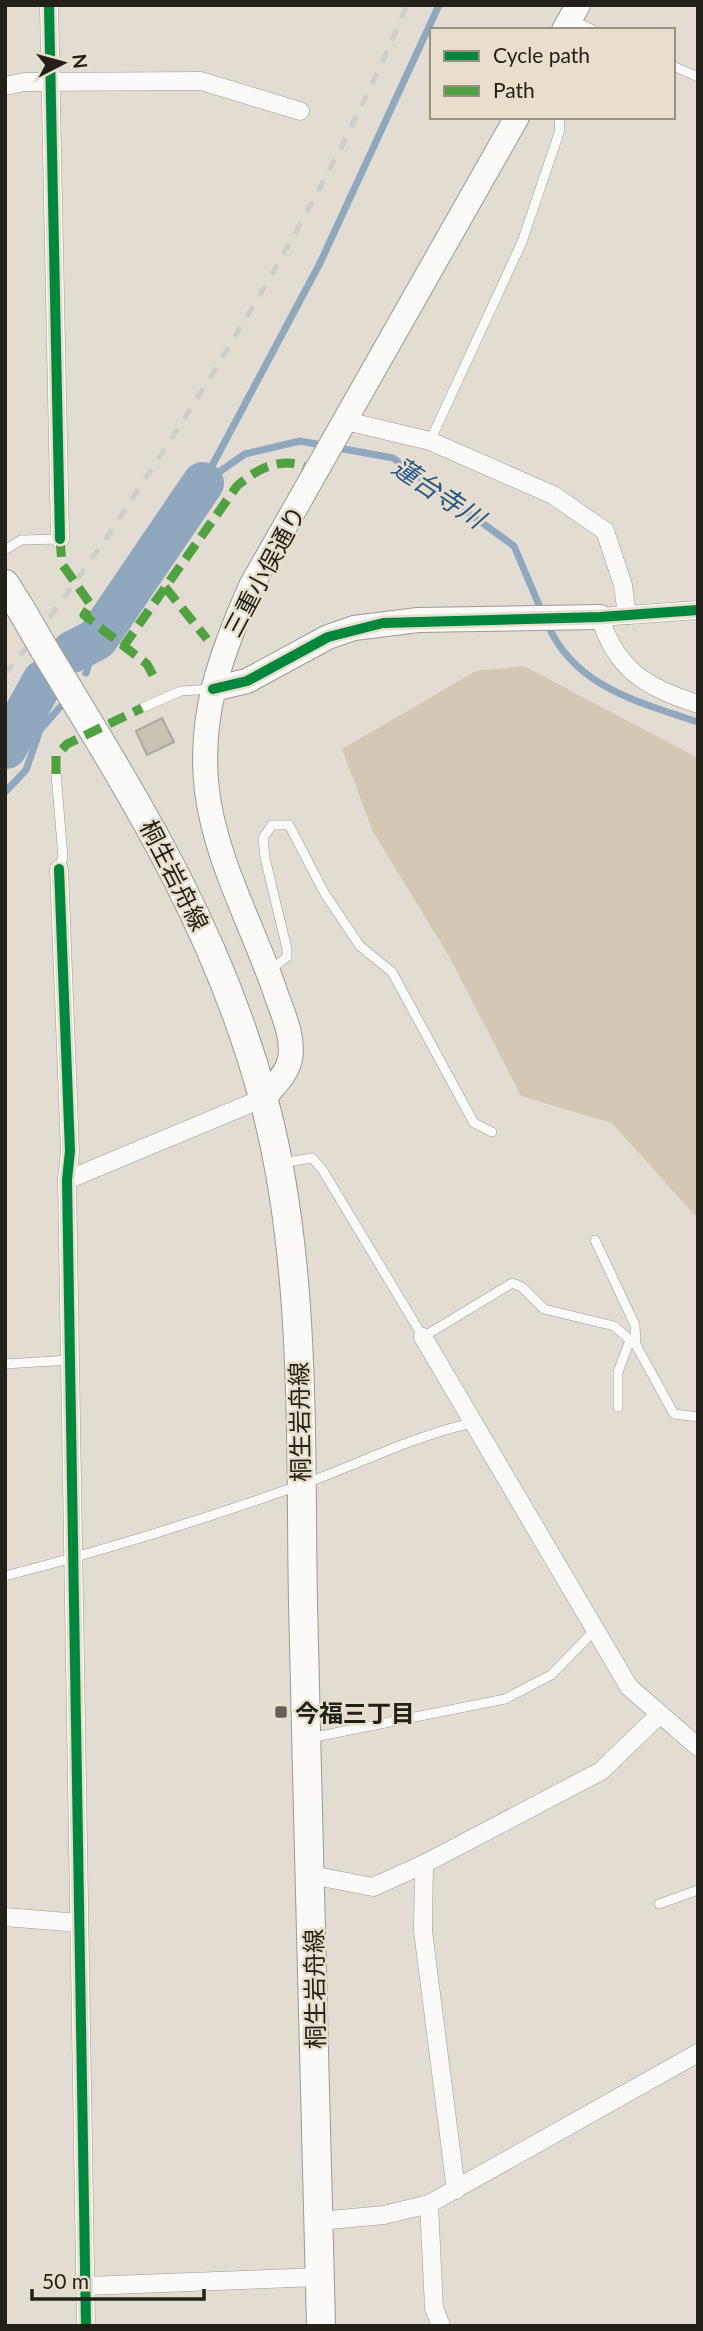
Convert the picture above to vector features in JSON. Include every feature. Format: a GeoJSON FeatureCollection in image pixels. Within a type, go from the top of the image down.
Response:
{"type":"FeatureCollection","features":[{"type":"Feature","properties":{"kind":"main road","name":"三重小俣通り"},"geometry":{"type":"LineString","coordinates":[[264,1098],[275,1086],[290,1057],[288,1029],[212,820],[206,764],[213,689],[220,658],[251,586],[516,119]]}},
{"type":"Feature","properties":{"kind":"main road","name":"桐生岩舟線"},"geometry":{"type":"LineString","coordinates":[[5,584],[145,815],[197,913],[224,979],[264,1098],[280,1163],[298,1356],[321,2326]]}},
{"type":"Feature","properties":{"kind":"main road"},"geometry":{"type":"LineString","coordinates":[[213,689],[247,681],[328,637],[354,628],[418,620],[600,617]]}},
{"type":"Feature","properties":{"kind":"street"},"geometry":{"type":"LineString","coordinates":[[49,5],[60,539]]}},
{"type":"Feature","properties":{"kind":"street"},"geometry":{"type":"LineString","coordinates":[[5,86],[201,81],[300,111]]}},
{"type":"Feature","properties":{"kind":"street"},"geometry":{"type":"LineString","coordinates":[[342,427],[430,441],[553,495],[605,531],[623,585],[627,615]]}},
{"type":"Feature","properties":{"kind":"street"},"geometry":{"type":"LineString","coordinates":[[698,610],[600,617],[607,639],[631,671],[671,696],[698,704]]}},
{"type":"Feature","properties":{"kind":"street"},"geometry":{"type":"LineString","coordinates":[[59,869],[70,1151],[67,1180],[69,1360],[86,2326]]}},
{"type":"Feature","properties":{"kind":"street"},"geometry":{"type":"LineString","coordinates":[[67,1180],[264,1098]]}},
{"type":"Feature","properties":{"kind":"street"},"geometry":{"type":"LineString","coordinates":[[423,1337],[629,1687],[698,1747]]}},
{"type":"Feature","properties":{"kind":"street"},"geometry":{"type":"LineString","coordinates":[[311,1875],[373,1887],[424,1864],[601,1771],[660,1714]]}},
{"type":"Feature","properties":{"kind":"street"},"geometry":{"type":"LineString","coordinates":[[424,1864],[423,1931],[456,2190]]}},
{"type":"Feature","properties":{"kind":"street"},"geometry":{"type":"LineString","coordinates":[[5,1917],[79,1923]]}},
{"type":"Feature","properties":{"kind":"street"},"geometry":{"type":"LineString","coordinates":[[319,2221],[384,2215],[429,2204],[698,2053]]}},
{"type":"Feature","properties":{"kind":"street"},"geometry":{"type":"LineString","coordinates":[[429,2204],[434,2308],[441,2326]]}},
{"type":"Feature","properties":{"kind":"street"},"geometry":{"type":"LineString","coordinates":[[86,2286],[320,2277]]}},
{"type":"Feature","properties":{"kind":"lane"},"geometry":{"type":"LineString","coordinates":[[571,18],[589,28]]}},
{"type":"Feature","properties":{"kind":"lane"},"geometry":{"type":"LineString","coordinates":[[675,67],[698,77]]}},
{"type":"Feature","properties":{"kind":"lane"},"geometry":{"type":"LineString","coordinates":[[430,441],[522,242],[560,130],[559,119]]}},
{"type":"Feature","properties":{"kind":"lane"},"geometry":{"type":"LineString","coordinates":[[5,550],[21,540],[60,539]]}},
{"type":"Feature","properties":{"kind":"lane"},"geometry":{"type":"LineString","coordinates":[[142,708],[181,691],[213,689]]}},
{"type":"Feature","properties":{"kind":"lane"},"geometry":{"type":"LineString","coordinates":[[56,774],[63,857],[59,869]]}},
{"type":"Feature","properties":{"kind":"lane"},"geometry":{"type":"LineString","coordinates":[[269,971],[287,957],[287,949],[265,858],[263,838],[272,825],[289,825],[325,894],[360,946],[392,972],[474,1123],[492,1132]]}},
{"type":"Feature","properties":{"kind":"lane"},"geometry":{"type":"LineString","coordinates":[[280,1163],[312,1158],[323,1169],[423,1337],[512,1283],[522,1287],[544,1309],[614,1326],[633,1343],[674,1414],[690,1413],[698,1417]]}},
{"type":"Feature","properties":{"kind":"lane"},"geometry":{"type":"LineString","coordinates":[[595,1240],[635,1325],[633,1343],[618,1372],[618,1407]]}},
{"type":"Feature","properties":{"kind":"lane"},"geometry":{"type":"LineString","coordinates":[[5,1364],[69,1360]]}},
{"type":"Feature","properties":{"kind":"lane"},"geometry":{"type":"LineString","coordinates":[[5,1576],[73,1558],[301,1484],[439,1430],[472,1423]]}},
{"type":"Feature","properties":{"kind":"lane"},"geometry":{"type":"LineString","coordinates":[[306,1739],[505,1699],[551,1675],[594,1630]]}},
{"type":"Feature","properties":{"kind":"lane"},"geometry":{"type":"LineString","coordinates":[[659,1904],[698,1890]]}},
{"type":"Feature","properties":{"kind":"shaded area"},"geometry":{"type":"Polygon","coordinates":[[[524,666],[698,758],[698,1219],[612,1123],[521,1096],[449,956],[373,832],[342,749],[476,671],[524,666]]]}},
{"type":"Feature","properties":{"kind":"building"},"geometry":{"type":"Polygon","coordinates":[[[162,718],[174,742],[147,755],[136,731],[162,718]]]}},
{"type":"Feature","properties":{"kind":"waterway"},"geometry":{"type":"LineString","coordinates":[[205,479],[320,263],[439,5]]}},
{"type":"Feature","properties":{"kind":"waterway","name":"蓮台寺川"},"geometry":{"type":"LineString","coordinates":[[203,483],[245,454],[300,441],[393,458],[514,546],[542,612]]}},
{"type":"Feature","properties":{"kind":"waterway","name":"蓮台寺川"},"geometry":{"type":"LineString","coordinates":[[72,652],[97,639],[203,483]]}},
{"type":"Feature","properties":{"kind":"waterway","name":"蓮台寺川"},"geometry":{"type":"LineString","coordinates":[[547,623],[559,645],[574,663],[591,677],[631,699],[698,722]]}},
{"type":"Feature","properties":{"kind":"waterway","name":"蓮台寺川"},"geometry":{"type":"LineString","coordinates":[[86,673],[97,639]]}},
{"type":"Feature","properties":{"kind":"waterway","name":"蓮台寺川"},"geometry":{"type":"LineString","coordinates":[[6,748],[43,681]]}},
{"type":"Feature","properties":{"kind":"waterway","name":"蓮台寺川"},"geometry":{"type":"LineString","coordinates":[[5,792],[26,770],[40,730],[60,707]]}},
{"type":"Feature","properties":{"kind":"railway"},"geometry":{"type":"LineString","coordinates":[[5,674],[99,549],[246,318],[332,165],[407,5]]}},
{"type":"Feature","properties":{"kind":"marked path"},"geometry":{"type":"LineString","coordinates":[[123,647],[237,486],[252,475],[277,464],[304,466]]}},
{"type":"Feature","properties":{"kind":"marked path"},"geometry":{"type":"LineString","coordinates":[[60,539],[62,564],[91,605],[84,615],[147,664],[155,679]]}},
{"type":"Feature","properties":{"kind":"marked path"},"geometry":{"type":"LineString","coordinates":[[165,587],[207,639]]}},
{"type":"Feature","properties":{"kind":"marked path"},"geometry":{"type":"LineString","coordinates":[[56,774],[56,756],[67,744],[142,708]]}},
{"type":"Feature","properties":{"kind":"cycle path"},"geometry":{"type":"LineString","coordinates":[[49,5],[60,539]]}},
{"type":"Feature","properties":{"kind":"cycle path"},"geometry":{"type":"LineString","coordinates":[[213,689],[247,681],[328,637],[383,623],[600,617],[698,610]]}},
{"type":"Feature","properties":{"kind":"cycle path"},"geometry":{"type":"LineString","coordinates":[[59,869],[70,1151],[67,1180],[86,2326]]}},
{"type":"Feature","properties":{"kind":"place","name":"今福三丁目"},"geometry":{"type":"Point","coordinates":[281,1712]}}]}
